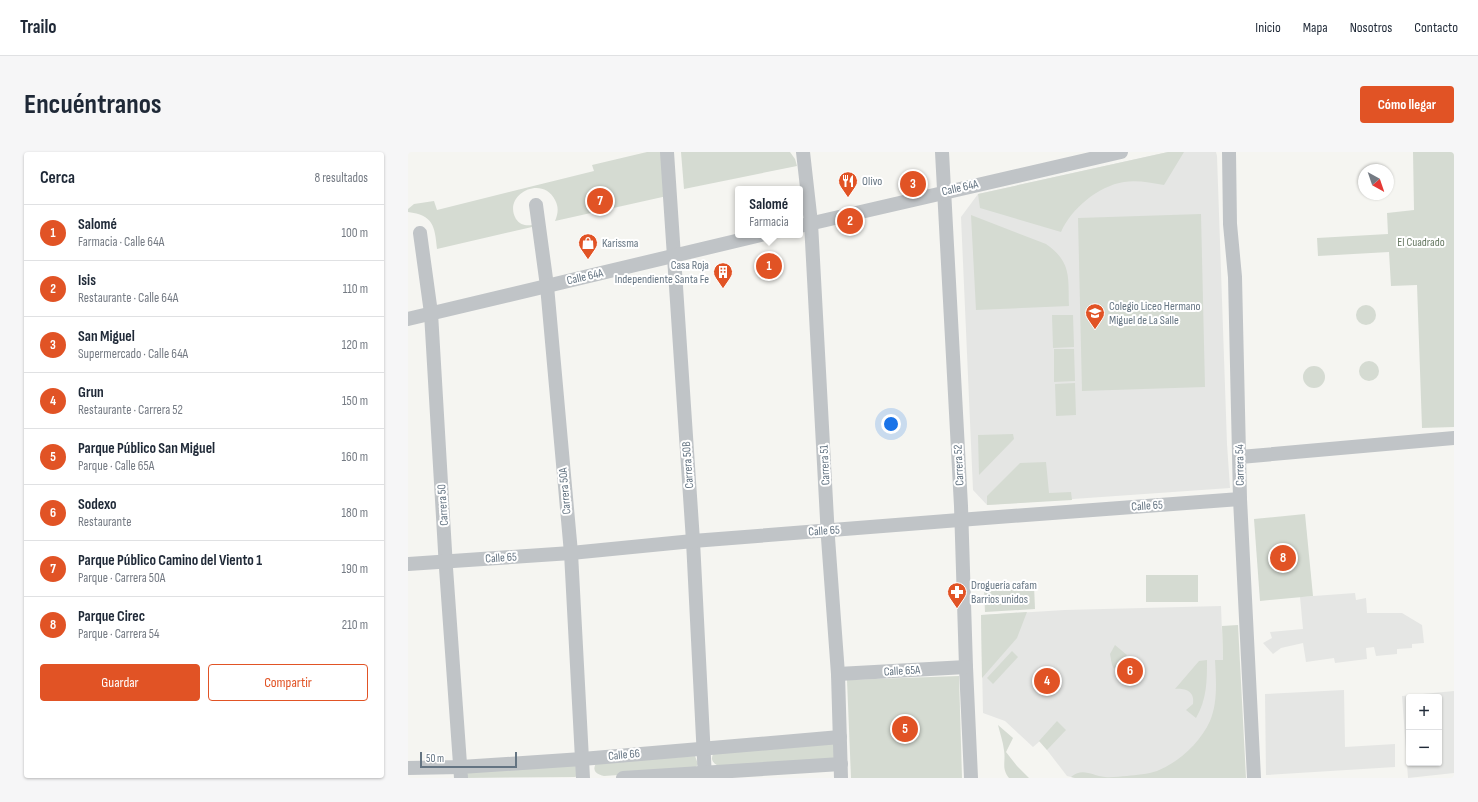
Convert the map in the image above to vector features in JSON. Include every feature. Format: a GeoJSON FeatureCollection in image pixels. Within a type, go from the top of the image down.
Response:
{"type":"FeatureCollection","features":[{"type":"Feature","properties":{"kind":"street","name":"Carrera 50B"},"geometry":{"type":"LineString","coordinates":[[667,152],[693,541],[705,776]]}},
{"type":"Feature","properties":{"kind":"street","name":"Carrera 51"},"geometry":{"type":"LineString","coordinates":[[803,152],[806,224],[838,674],[841,778]]}},
{"type":"Feature","properties":{"kind":"street","name":"Carrera 52"},"geometry":{"type":"LineString","coordinates":[[942,152],[962,520],[971,778]]}},
{"type":"Feature","properties":{"kind":"street","name":"Calle 64A"},"geometry":{"type":"LineString","coordinates":[[806,224],[1121,152]]}},
{"type":"Feature","properties":{"kind":"street","name":"Carrera 54"},"geometry":{"type":"LineString","coordinates":[[1229,152],[1230,224],[1234,277],[1240,457],[1240,499],[1254,778]]}},
{"type":"Feature","properties":{"kind":"street","name":"Carrera 50A"},"geometry":{"type":"LineString","coordinates":[[536,205],[547,286],[571,553],[583,778]]}},
{"type":"Feature","properties":{"kind":"street","name":"Carrera 50"},"geometry":{"type":"LineString","coordinates":[[420,233],[431,314],[446,562],[461,772]]}},
{"type":"Feature","properties":{"kind":"street","name":"Calle 64A"},"geometry":{"type":"LineString","coordinates":[[408,319],[748,238]]}},
{"type":"Feature","properties":{"kind":"street"},"geometry":{"type":"LineString","coordinates":[[1240,457],[1454,438]]}},
{"type":"Feature","properties":{"kind":"street","name":"Calle 65"},"geometry":{"type":"LineString","coordinates":[[408,564],[571,553],[693,541],[1240,499]]}},
{"type":"Feature","properties":{"kind":"street","name":"Calle 65A"},"geometry":{"type":"LineString","coordinates":[[838,674],[966,667]]}},
{"type":"Feature","properties":{"kind":"street","name":"Calle 66"},"geometry":{"type":"LineString","coordinates":[[408,768],[461,772],[582,759],[840,737]]}},
{"type":"Feature","properties":{"kind":"street","name":"Calle 66"},"geometry":{"type":"LineString","coordinates":[[623,778],[705,776],[841,764]]}},
{"type":"Feature","properties":{"kind":"shaded area","name":"Colegio Liceo Hermano Miguel de La Salle"},"geometry":{"type":"Polygon","coordinates":[[[1168,152],[1216,152],[1217,156],[1227,444],[1230,488],[987,505],[973,490],[961,217],[978,194],[1168,152]]]}},
{"type":"Feature","properties":{"kind":"shaded area"},"geometry":{"type":"Polygon","coordinates":[[[1355,593],[1356,600],[1366,598],[1367,613],[1402,613],[1422,625],[1424,643],[1412,644],[1412,648],[1397,649],[1397,654],[1376,656],[1374,647],[1366,648],[1367,659],[1335,663],[1334,658],[1306,662],[1303,643],[1281,648],[1273,654],[1263,643],[1272,638],[1270,632],[1303,629],[1300,597],[1355,593]]]}},
{"type":"Feature","properties":{"kind":"shaded area"},"geometry":{"type":"Polygon","coordinates":[[[1221,606],[1223,660],[1218,725],[1163,778],[1075,778],[1067,776],[1040,741],[1033,747],[1005,721],[983,713],[981,615],[1065,610],[1221,606]]]}},
{"type":"Feature","properties":{"kind":"shaded area"},"geometry":{"type":"Polygon","coordinates":[[[1344,690],[1345,747],[1395,744],[1395,767],[1266,775],[1265,694],[1344,690]]]}},
{"type":"Feature","properties":{"kind":"shaded area"},"geometry":{"type":"Polygon","coordinates":[[[1454,691],[1454,773],[1408,778],[1407,766],[1442,766],[1442,694],[1423,694],[1454,691]]]}},
{"type":"Feature","properties":{"kind":"shaded area"},"geometry":{"type":"Polygon","coordinates":[[[1402,696],[1406,696],[1406,730],[1406,751],[1402,696]]]}},
{"type":"Feature","properties":{"kind":"green space"},"geometry":{"type":"Polygon","coordinates":[[[647,152],[662,152],[667,196],[555,221],[558,210],[555,200],[549,192],[533,188],[525,191],[519,196],[514,202],[513,210],[519,223],[532,225],[532,227],[437,249],[434,228],[428,219],[408,212],[408,209],[414,204],[434,201],[437,210],[594,171],[592,165],[647,152]]]}},
{"type":"Feature","properties":{"kind":"green space"},"geometry":{"type":"Polygon","coordinates":[[[681,152],[790,152],[795,159],[797,166],[684,189],[681,152]]]}},
{"type":"Feature","properties":{"kind":"green space"},"geometry":{"type":"Polygon","coordinates":[[[1168,152],[1184,152],[1164,185],[1129,181],[1114,184],[1105,188],[1078,207],[1071,215],[1061,232],[980,208],[978,194],[1168,152]]]}},
{"type":"Feature","properties":{"kind":"green space","name":"El Cuadrado"},"geometry":{"type":"Polygon","coordinates":[[[1413,152],[1454,152],[1454,427],[1422,428],[1417,285],[1391,286],[1389,252],[1318,256],[1317,238],[1388,234],[1387,213],[1414,210],[1413,152]]]}},
{"type":"Feature","properties":{"kind":"green space"},"geometry":{"type":"Polygon","coordinates":[[[1201,214],[1205,387],[1082,391],[1078,218],[1201,214]]]}},
{"type":"Feature","properties":{"kind":"green space"},"geometry":{"type":"Polygon","coordinates":[[[971,215],[1046,244],[1054,251],[1060,257],[1067,271],[1069,306],[976,310],[971,215]]]}},
{"type":"Feature","properties":{"kind":"green space"},"geometry":{"type":"Polygon","coordinates":[[[1366,305],[1373,308],[1376,315],[1373,322],[1366,325],[1359,322],[1356,315],[1359,308],[1366,305]]]}},
{"type":"Feature","properties":{"kind":"green space"},"geometry":{"type":"Polygon","coordinates":[[[1052,315],[1073,315],[1074,347],[1053,348],[1052,315]]]}},
{"type":"Feature","properties":{"kind":"green space"},"geometry":{"type":"Polygon","coordinates":[[[1054,349],[1074,349],[1075,381],[1054,382],[1054,349]]]}},
{"type":"Feature","properties":{"kind":"green space"},"geometry":{"type":"Polygon","coordinates":[[[1369,361],[1376,364],[1379,371],[1376,378],[1369,381],[1362,378],[1359,371],[1362,364],[1369,361]]]}},
{"type":"Feature","properties":{"kind":"green space"},"geometry":{"type":"Polygon","coordinates":[[[1310,366],[1318,366],[1325,373],[1325,381],[1318,388],[1310,388],[1303,381],[1303,373],[1310,366]]]}},
{"type":"Feature","properties":{"kind":"green space"},"geometry":{"type":"Polygon","coordinates":[[[1075,383],[1076,415],[1056,416],[1055,384],[1075,383]]]}},
{"type":"Feature","properties":{"kind":"green space"},"geometry":{"type":"Polygon","coordinates":[[[1013,434],[1014,439],[979,475],[978,435],[1013,434]]]}},
{"type":"Feature","properties":{"kind":"green space"},"geometry":{"type":"Polygon","coordinates":[[[1046,462],[1049,493],[1071,492],[1072,500],[987,505],[987,496],[1020,463],[1046,462]]]}},
{"type":"Feature","properties":{"kind":"green space"},"geometry":{"type":"Polygon","coordinates":[[[1305,514],[1313,596],[1260,601],[1254,519],[1305,514]]]}},
{"type":"Feature","properties":{"kind":"green space"},"geometry":{"type":"Polygon","coordinates":[[[1146,575],[1198,575],[1198,602],[1146,602],[1146,575]]]}},
{"type":"Feature","properties":{"kind":"green space"},"geometry":{"type":"Polygon","coordinates":[[[1034,585],[1035,609],[985,612],[984,587],[1034,585]]]}},
{"type":"Feature","properties":{"kind":"green space"},"geometry":{"type":"Polygon","coordinates":[[[1027,612],[1017,638],[982,678],[981,615],[1027,612]]]}},
{"type":"Feature","properties":{"kind":"green space"},"geometry":{"type":"Polygon","coordinates":[[[1238,625],[1246,778],[1071,777],[1075,774],[1084,772],[1108,777],[1150,773],[1165,767],[1188,751],[1201,737],[1213,714],[1216,691],[1215,660],[1223,660],[1222,626],[1238,625]]]}},
{"type":"Feature","properties":{"kind":"green space"},"geometry":{"type":"Polygon","coordinates":[[[1115,645],[1127,655],[1114,669],[1110,654],[1115,645]]]}},
{"type":"Feature","properties":{"kind":"green space"},"geometry":{"type":"Polygon","coordinates":[[[1012,651],[1018,657],[993,684],[987,678],[1012,651]]]}},
{"type":"Feature","properties":{"kind":"green space"},"geometry":{"type":"Polygon","coordinates":[[[1207,660],[1204,697],[1200,711],[1196,718],[1186,710],[1193,704],[1191,693],[1182,689],[1175,689],[1199,661],[1207,660]]]}},
{"type":"Feature","properties":{"kind":"green space"},"geometry":{"type":"Polygon","coordinates":[[[959,676],[962,778],[851,778],[847,680],[959,676]]]}},
{"type":"Feature","properties":{"kind":"green space"},"geometry":{"type":"Polygon","coordinates":[[[1057,721],[1066,730],[1047,750],[1039,741],[1057,721]]]}},
{"type":"Feature","properties":{"kind":"green space"},"geometry":{"type":"Polygon","coordinates":[[[998,725],[1013,738],[1006,752],[1029,778],[1009,778],[1004,768],[1004,747],[998,725]]]}},
{"type":"Feature","properties":{"kind":"green space"},"geometry":{"type":"Polygon","coordinates":[[[834,743],[835,758],[721,767],[712,760],[713,754],[834,743]]]}},
{"type":"Feature","properties":{"kind":"green space"},"geometry":{"type":"Polygon","coordinates":[[[695,756],[698,764],[696,767],[689,770],[604,776],[597,773],[594,768],[596,763],[695,756]]]}},
{"type":"Feature","properties":{"kind":"green space"},"geometry":{"type":"Polygon","coordinates":[[[577,764],[578,776],[575,777],[465,778],[469,771],[577,764]]]}},
{"type":"Feature","properties":{"kind":"place","name":"San Miguel"},"geometry":{"type":"Point","coordinates":[913,184]}},
{"type":"Feature","properties":{"kind":"place","name":"Olivo"},"geometry":{"type":"Point","coordinates":[848,198]}},
{"type":"Feature","properties":{"kind":"place","name":"Parque Público Camino del Viento 1"},"geometry":{"type":"Point","coordinates":[600,201]}},
{"type":"Feature","properties":{"kind":"place","name":"Isis"},"geometry":{"type":"Point","coordinates":[850,221]}},
{"type":"Feature","properties":{"kind":"place","name":"Karissma"},"geometry":{"type":"Point","coordinates":[588,260]}},
{"type":"Feature","properties":{"kind":"place","name":"Salomé"},"geometry":{"type":"Point","coordinates":[769,266]}},
{"type":"Feature","properties":{"kind":"place","name":"Casa Roja Independiente Santa Fe"},"geometry":{"type":"Point","coordinates":[723,289]}},
{"type":"Feature","properties":{"kind":"place","name":"Colegio Liceo Hermano Miguel de La Salle"},"geometry":{"type":"Point","coordinates":[1095,330]}},
{"type":"Feature","properties":{"kind":"place","name":"Parque Cirec"},"geometry":{"type":"Point","coordinates":[1283,558]}},
{"type":"Feature","properties":{"kind":"place","name":"Droguería cafam Barrios unidos"},"geometry":{"type":"Point","coordinates":[957,609]}},
{"type":"Feature","properties":{"kind":"place","name":"Sodexo"},"geometry":{"type":"Point","coordinates":[1130,671]}},
{"type":"Feature","properties":{"kind":"place","name":"Grun"},"geometry":{"type":"Point","coordinates":[1047,681]}},
{"type":"Feature","properties":{"kind":"place","name":"Parque Público San Miguel"},"geometry":{"type":"Point","coordinates":[905,729]}}]}
